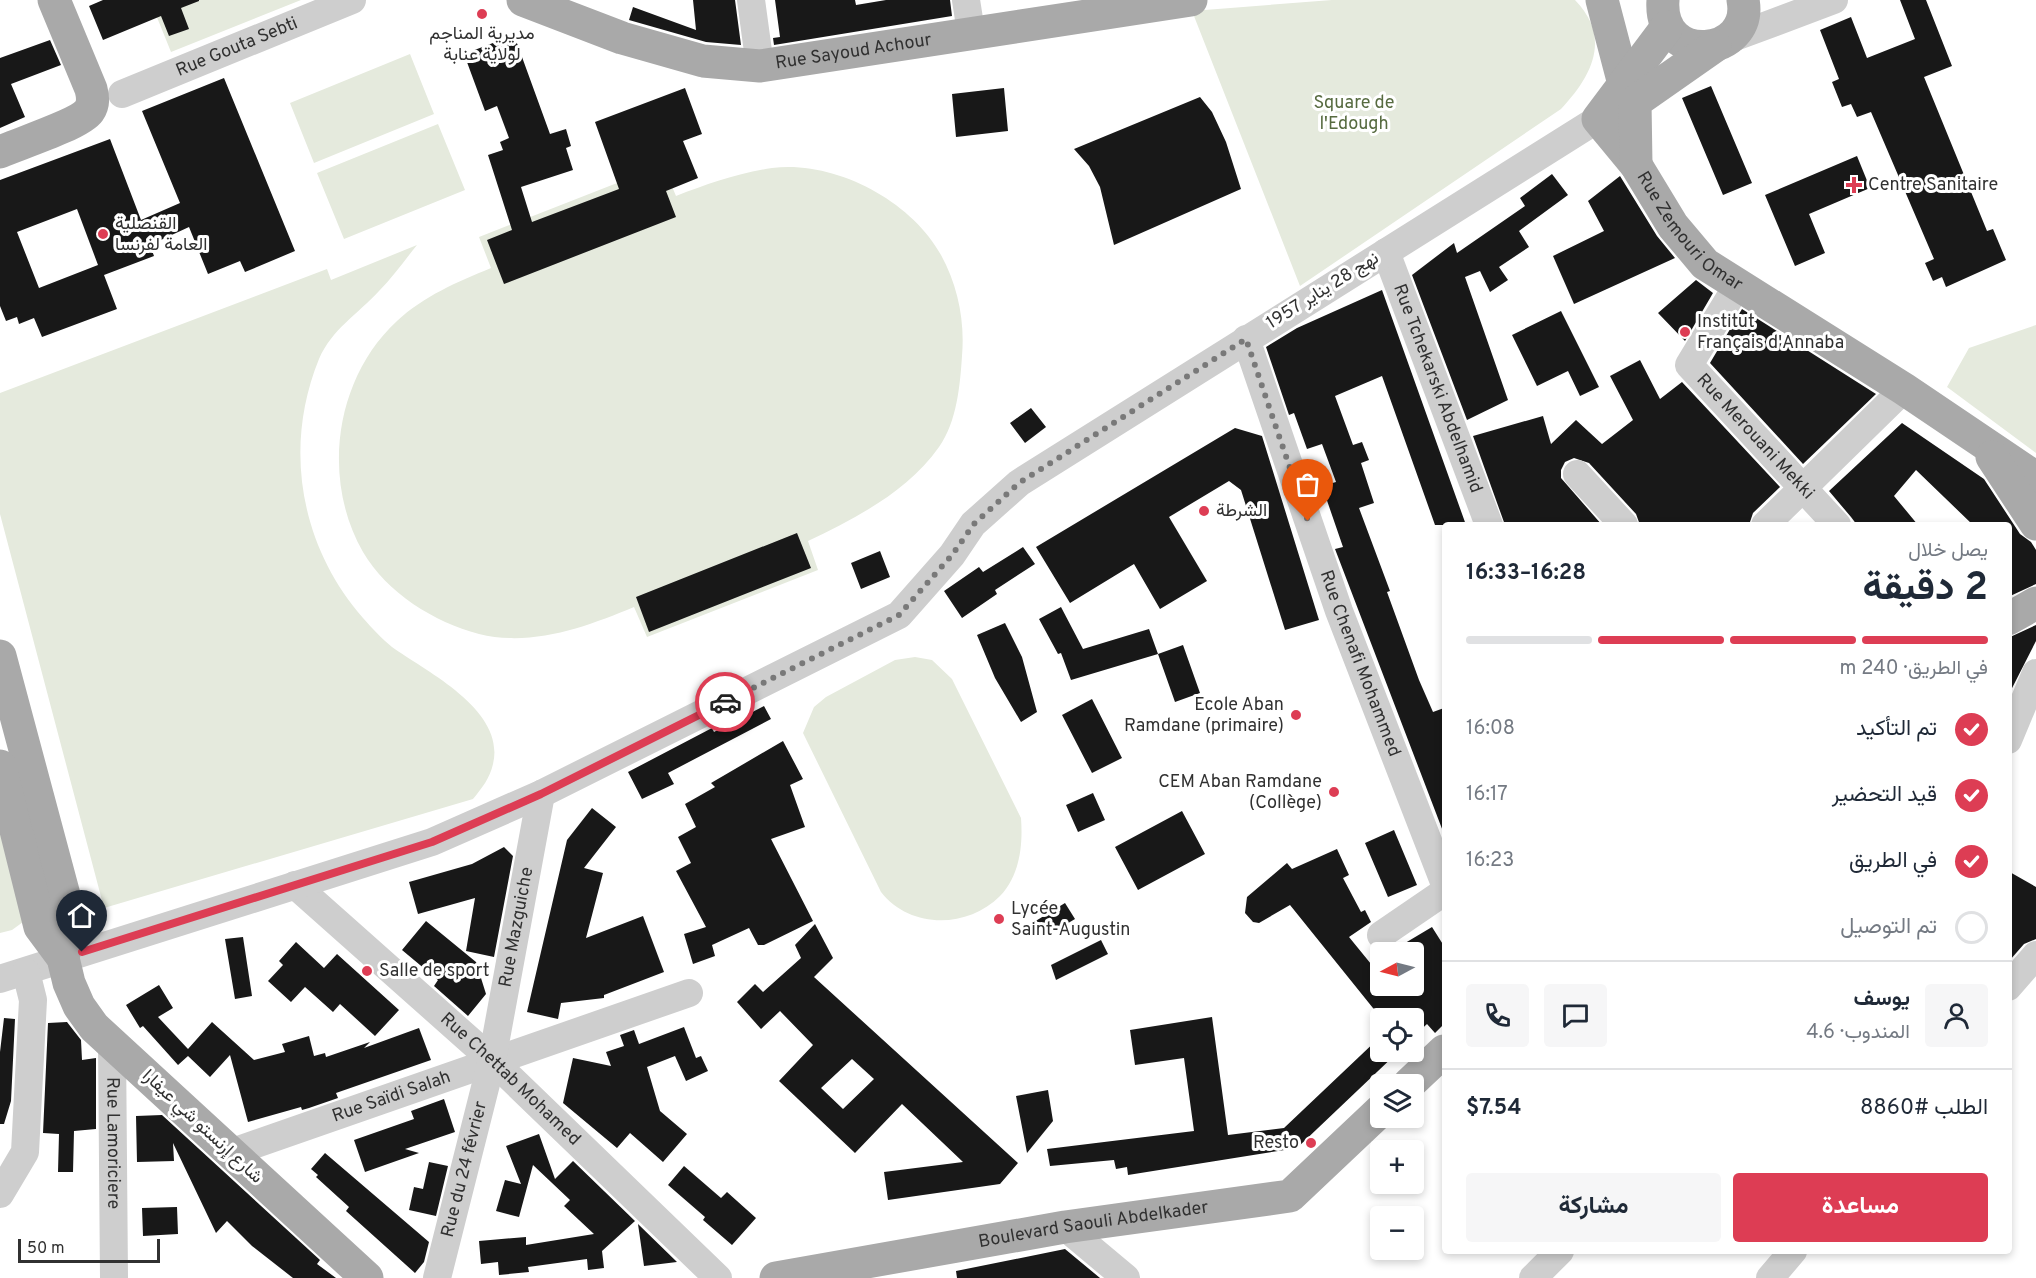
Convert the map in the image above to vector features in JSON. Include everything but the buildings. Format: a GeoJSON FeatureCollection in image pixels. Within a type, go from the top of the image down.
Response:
{"type":"FeatureCollection","features":[{"type":"Feature","properties":{"kind":"main road"},"geometry":{"type":"LineString","coordinates":[[0,152],[79,119],[90,110],[93,103],[91,89],[54,0]]}},
{"type":"Feature","properties":{"kind":"main road","name":"Rue Sayoud Achour"},"geometry":{"type":"LineString","coordinates":[[523,0],[622,38],[703,61],[760,66],[1184,0]]}},
{"type":"Feature","properties":{"kind":"main road","name":"Rue Zemouri Omar"},"geometry":{"type":"LineString","coordinates":[[1602,0],[1630,93],[1636,165],[1679,234],[1704,264],[1904,390],[2036,478]]}},
{"type":"Feature","properties":{"kind":"main road"},"geometry":{"type":"LineString","coordinates":[[1636,165],[1598,119],[1630,93],[1721,43],[1737,30],[1742,17],[1743,0]]}},
{"type":"Feature","properties":{"kind":"main road"},"geometry":{"type":"LineString","coordinates":[[1630,93],[1659,10]]}},
{"type":"Feature","properties":{"kind":"main road"},"geometry":{"type":"LineString","coordinates":[[1659,10],[1676,37],[1688,45],[1701,48],[1721,43]]}},
{"type":"Feature","properties":{"kind":"main road","name":"Rue Zemouri Omar"},"geometry":{"type":"LineString","coordinates":[[1983,443],[2036,524]]}},
{"type":"Feature","properties":{"kind":"main road"},"geometry":{"type":"LineString","coordinates":[[2012,617],[2036,603]]}},
{"type":"Feature","properties":{"kind":"main road","name":"شارع إرنستو شي عيفارا"},"geometry":{"type":"LineString","coordinates":[[1,667],[68,910],[70,928],[63,958]]}},
{"type":"Feature","properties":{"kind":"main road","name":"شارع إرنستو شي عيفارا"},"geometry":{"type":"LineString","coordinates":[[0,766],[40,927],[63,958],[69,983],[79,1006],[94,1027],[367,1278]]}},
{"type":"Feature","properties":{"kind":"main road"},"geometry":{"type":"LineString","coordinates":[[1420,1074],[1442,1053]]}},
{"type":"Feature","properties":{"kind":"main road","name":"Boulevard Saouli Abdelkader"},"geometry":{"type":"LineString","coordinates":[[776,1278],[1065,1227],[1290,1196],[1370,1120]]}},
{"type":"Feature","properties":{"kind":"street","name":"Rue Gouta Sebti"},"geometry":{"type":"LineString","coordinates":[[122,94],[351,0]]}},
{"type":"Feature","properties":{"kind":"street"},"geometry":{"type":"LineString","coordinates":[[751,0],[760,66]]}},
{"type":"Feature","properties":{"kind":"street"},"geometry":{"type":"LineString","coordinates":[[966,0],[971,32]]}},
{"type":"Feature","properties":{"kind":"street"},"geometry":{"type":"LineString","coordinates":[[1721,43],[1834,0]]}},
{"type":"Feature","properties":{"kind":"street","name":"نهج 28 يناير 1957"},"geometry":{"type":"LineString","coordinates":[[13,975],[432,842],[541,794],[899,615],[952,555],[974,524],[1019,483],[1598,119]]}},
{"type":"Feature","properties":{"kind":"street","name":"Rue Tchekarski Abdelhamid"},"geometry":{"type":"LineString","coordinates":[[1386,252],[1487,522]]}},
{"type":"Feature","properties":{"kind":"street","name":"Rue Merouani Mekki"},"geometry":{"type":"LineString","coordinates":[[1737,286],[1689,365],[1834,522]]}},
{"type":"Feature","properties":{"kind":"street","name":"Rue Chenafi Mohammed"},"geometry":{"type":"LineString","coordinates":[[1246,339],[1339,611],[1442,877]]}},
{"type":"Feature","properties":{"kind":"street"},"geometry":{"type":"LineString","coordinates":[[1768,522],[1904,390]]}},
{"type":"Feature","properties":{"kind":"street"},"geometry":{"type":"LineString","coordinates":[[1577,474],[1621,522]]}},
{"type":"Feature","properties":{"kind":"street"},"geometry":{"type":"LineString","coordinates":[[2012,730],[2036,673]]}},
{"type":"Feature","properties":{"kind":"street","name":"Rue Mazguiche"},"geometry":{"type":"LineString","coordinates":[[492,1060],[541,794]]}},
{"type":"Feature","properties":{"kind":"street","name":"Rue Chettab Mohamed"},"geometry":{"type":"LineString","coordinates":[[295,885],[492,1060],[718,1278]]}},
{"type":"Feature","properties":{"kind":"street"},"geometry":{"type":"LineString","coordinates":[[1381,934],[1442,893]]}},
{"type":"Feature","properties":{"kind":"street"},"geometry":{"type":"LineString","coordinates":[[2012,980],[2036,955]]}},
{"type":"Feature","properties":{"kind":"street"},"geometry":{"type":"LineString","coordinates":[[0,1194],[12,1149],[33,1000],[13,975]]}},
{"type":"Feature","properties":{"kind":"street","name":"Rue Saïdi Salah"},"geometry":{"type":"LineString","coordinates":[[230,1153],[689,993]]}},
{"type":"Feature","properties":{"kind":"street","name":"Rue Lamoriciere"},"geometry":{"type":"LineString","coordinates":[[112,1044],[114,1278]]}},
{"type":"Feature","properties":{"kind":"street","name":"Rue du 24 février"},"geometry":{"type":"LineString","coordinates":[[437,1278],[492,1060]]}},
{"type":"Feature","properties":{"kind":"street"},"geometry":{"type":"LineString","coordinates":[[1065,1227],[1126,1278]]}},
{"type":"Feature","properties":{"kind":"street"},"geometry":{"type":"LineString","coordinates":[[1770,1278],[1790,1254]]}},
{"type":"Feature","properties":{"kind":"green space"},"geometry":{"type":"Polygon","coordinates":[[[150,0],[301,0],[171,52],[150,0]]]}},
{"type":"Feature","properties":{"kind":"green space","name":"Square de l'Edough"},"geometry":{"type":"Polygon","coordinates":[[[1332,0],[1575,0],[1593,28],[1594,56],[1581,83],[1561,109],[1300,286],[1192,11],[1332,0]]]}},
{"type":"Feature","properties":{"kind":"green space"},"geometry":{"type":"Polygon","coordinates":[[[410,54],[434,114],[314,163],[290,103],[410,54]]]}},
{"type":"Feature","properties":{"kind":"green space"},"geometry":{"type":"Polygon","coordinates":[[[438,124],[465,190],[344,239],[317,173],[438,124]]]}},
{"type":"Feature","properties":{"kind":"green space"},"geometry":{"type":"Polygon","coordinates":[[[663,165],[676,196],[747,173],[772,168],[796,167],[820,170],[868,188],[891,201],[911,217],[928,235],[941,255],[952,279],[959,304],[963,343],[959,391],[954,415],[945,437],[926,463],[896,490],[862,513],[808,541],[818,570],[647,637],[634,607],[578,628],[519,638],[479,634],[445,622],[413,604],[385,580],[363,552],[350,523],[342,493],[339,462],[341,430],[348,400],[360,371],[376,344],[407,312],[441,290],[491,268],[479,237],[663,165]]]}},
{"type":"Feature","properties":{"kind":"green space"},"geometry":{"type":"Polygon","coordinates":[[[417,245],[384,286],[338,330],[324,348],[319,359],[308,392],[302,426],[300,461],[304,494],[312,528],[324,560],[342,590],[363,618],[392,647],[460,695],[476,710],[488,726],[494,744],[490,774],[473,799],[104,908],[0,514],[0,393],[327,269],[331,280],[417,245]]]}},
{"type":"Feature","properties":{"kind":"green space"},"geometry":{"type":"Polygon","coordinates":[[[2036,325],[2036,453],[1947,387],[1969,348],[2036,325]]]}},
{"type":"Feature","properties":{"kind":"green space"},"geometry":{"type":"Polygon","coordinates":[[[915,657],[932,660],[952,679],[1021,818],[1019,859],[1007,888],[987,907],[955,919],[923,918],[907,913],[881,892],[803,733],[814,707],[826,697],[895,660],[915,657]]]}},
{"type":"Feature","properties":{"kind":"green space"},"geometry":{"type":"Polygon","coordinates":[[[0,828],[23,922],[12,930],[0,933],[0,828]]]}},
{"type":"Feature","properties":{"kind":"way so far"},"geometry":{"type":"LineString","coordinates":[[725,702],[899,615],[952,555],[974,524],[1019,483],[1246,339],[1308,521]]}},
{"type":"Feature","properties":{"kind":"place","name":"مديرية المناجم لولاية عنابة"},"geometry":{"type":"Point","coordinates":[482,14]}},
{"type":"Feature","properties":{"kind":"place","name":"Centre Sanitaire"},"geometry":{"type":"Point","coordinates":[1854,185]}},
{"type":"Feature","properties":{"kind":"place","name":"القنصلية العامة لفرنسا"},"geometry":{"type":"Point","coordinates":[103,234]}},
{"type":"Feature","properties":{"kind":"place","name":"Institut Français d'Annaba"},"geometry":{"type":"Point","coordinates":[1685,332]}},
{"type":"Feature","properties":{"kind":"place","name":"الشرطة"},"geometry":{"type":"Point","coordinates":[1204,511]}},
{"type":"Feature","properties":{"kind":"place","name":"Ecole Aban Ramdane (primaire)"},"geometry":{"type":"Point","coordinates":[1296,715]}},
{"type":"Feature","properties":{"kind":"place","name":"CEM Aban Ramdane (Collège)"},"geometry":{"type":"Point","coordinates":[1334,792]}},
{"type":"Feature","properties":{"kind":"place","name":"Lycée Saint-Augustin"},"geometry":{"type":"Point","coordinates":[999,919]}},
{"type":"Feature","properties":{"kind":"place","name":"Salle de sport"},"geometry":{"type":"Point","coordinates":[367,971]}},
{"type":"Feature","properties":{"kind":"place","name":"Resto"},"geometry":{"type":"Point","coordinates":[1311,1143]}},
{"type":"Feature","properties":{"kind":"route"},"geometry":{"type":"LineString","coordinates":[[82,952],[432,842],[541,794],[725,702]]}}]}
